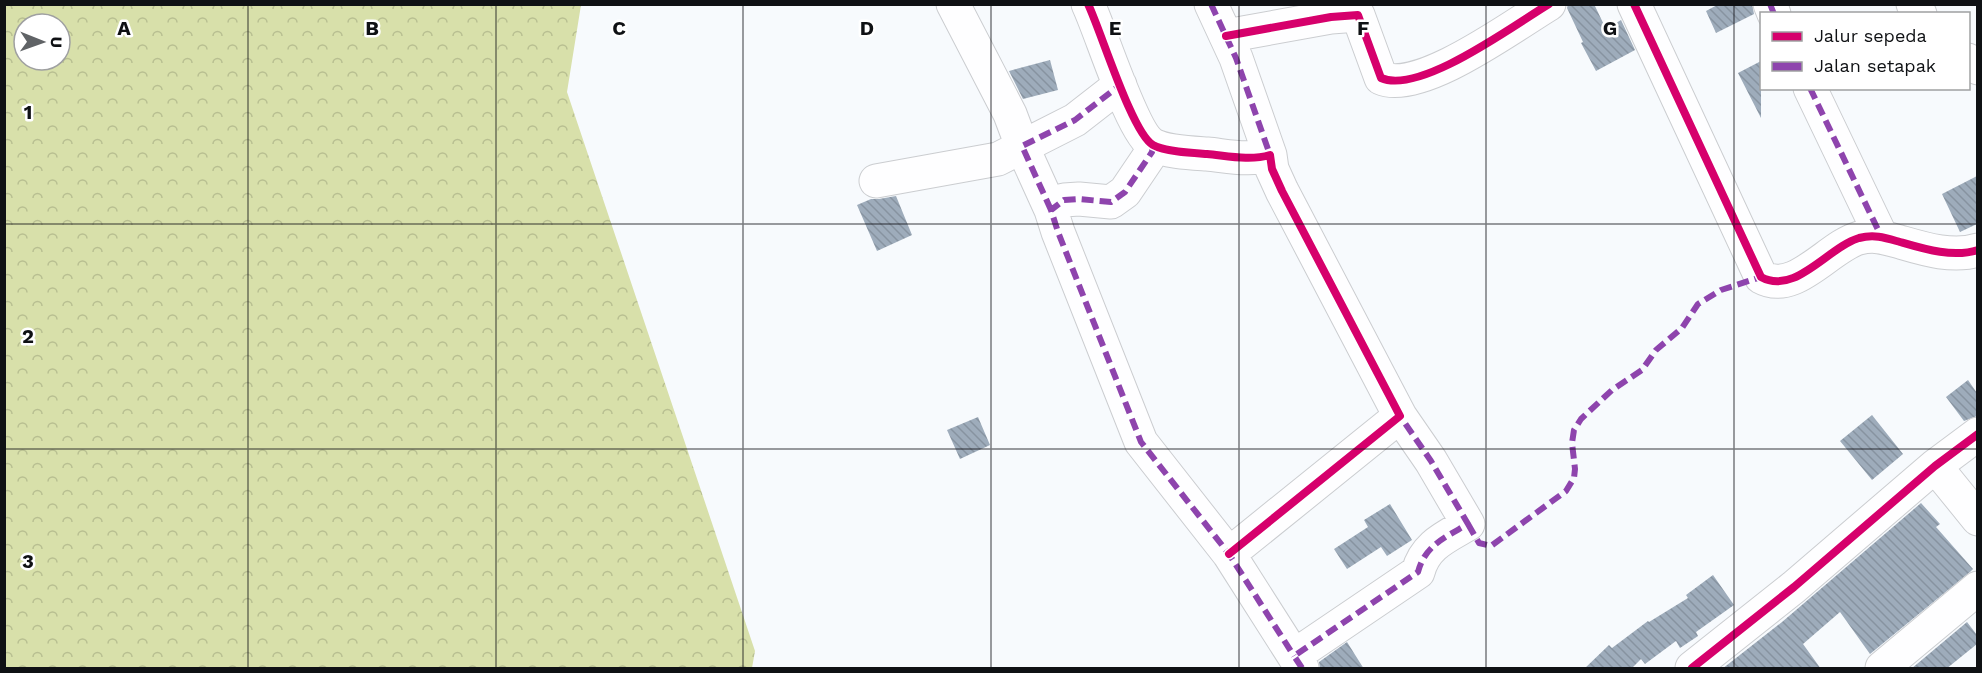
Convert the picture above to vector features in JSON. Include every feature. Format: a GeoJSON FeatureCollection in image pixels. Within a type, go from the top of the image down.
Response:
{"type":"FeatureCollection","features":[{"type":"Feature","properties":{"kind":"street"},"geometry":{"type":"LineString","coordinates":[[953,4],[1010,114],[1051,210],[1142,442],[1229,554],[1298,662],[1418,572],[1421,561],[1433,545],[1468,524],[1431,461],[1400,417],[1282,191],[1272,169],[1270,155],[1236,58],[1210,4]]}},
{"type":"Feature","properties":{"kind":"street"},"geometry":{"type":"LineString","coordinates":[[1088,4],[1142,135],[1153,145],[1181,152],[1255,159],[1270,155]]}},
{"type":"Feature","properties":{"kind":"street"},"geometry":{"type":"LineString","coordinates":[[1226,36],[1331,16],[1358,15],[1381,78],[1390,82],[1438,71],[1500,36],[1549,4]]}},
{"type":"Feature","properties":{"kind":"street"},"geometry":{"type":"LineString","coordinates":[[1634,4],[1761,277],[1773,282],[1785,282],[1859,238],[1881,236],[1938,252],[1956,253],[1977,250]]}},
{"type":"Feature","properties":{"kind":"street"},"geometry":{"type":"LineString","coordinates":[[876,181],[998,159],[1075,120],[1120,85]]}},
{"type":"Feature","properties":{"kind":"street"},"geometry":{"type":"LineString","coordinates":[[1811,90],[1881,236]]}},
{"type":"Feature","properties":{"kind":"street"},"geometry":{"type":"LineString","coordinates":[[1051,210],[1064,200],[1111,202],[1125,192],[1152,152],[1153,145]]}},
{"type":"Feature","properties":{"kind":"street"},"geometry":{"type":"LineString","coordinates":[[1229,554],[1400,417]]}},
{"type":"Feature","properties":{"kind":"street"},"geometry":{"type":"LineString","coordinates":[[1692,669],[1935,466],[1977,434]]}},
{"type":"Feature","properties":{"kind":"street"},"geometry":{"type":"LineString","coordinates":[[1935,466],[1977,519]]}},
{"type":"Feature","properties":{"kind":"street"},"geometry":{"type":"LineString","coordinates":[[1882,669],[1977,588]]}},
{"type":"Feature","properties":{"kind":"green space"},"geometry":{"type":"Polygon","coordinates":[[[4,5],[581,5],[567,92],[755,651],[752,668],[5,668],[4,5]]]}},
{"type":"Feature","properties":{"kind":"building"},"geometry":{"type":"Polygon","coordinates":[[[1568,4],[1594,4],[1606,29],[1621,20],[1635,50],[1596,71],[1581,43],[1583,42],[1567,8],[1568,4]]]}},
{"type":"Feature","properties":{"kind":"building"},"geometry":{"type":"Polygon","coordinates":[[[1719,4],[1752,4],[1754,14],[1716,33],[1706,11],[1719,4]]]}},
{"type":"Feature","properties":{"kind":"building"},"geometry":{"type":"Polygon","coordinates":[[[1050,60],[1058,90],[1023,99],[1009,71],[1050,60]]]}},
{"type":"Feature","properties":{"kind":"building"},"geometry":{"type":"Polygon","coordinates":[[[1760,62],[1761,118],[1738,73],[1760,62]]]}},
{"type":"Feature","properties":{"kind":"building"},"geometry":{"type":"Polygon","coordinates":[[[1977,176],[1977,224],[1960,232],[1942,194],[1977,176]]]}},
{"type":"Feature","properties":{"kind":"building"},"geometry":{"type":"Polygon","coordinates":[[[896,196],[912,235],[877,251],[857,205],[871,199],[896,196]]]}},
{"type":"Feature","properties":{"kind":"building"},"geometry":{"type":"Polygon","coordinates":[[[1968,380],[1977,393],[1977,416],[1964,421],[1946,397],[1968,380]]]}},
{"type":"Feature","properties":{"kind":"building"},"geometry":{"type":"Polygon","coordinates":[[[1872,415],[1903,454],[1872,480],[1840,441],[1872,415]]]}},
{"type":"Feature","properties":{"kind":"building"},"geometry":{"type":"Polygon","coordinates":[[[978,417],[990,445],[960,459],[947,430],[978,417]]]}},
{"type":"Feature","properties":{"kind":"building"},"geometry":{"type":"Polygon","coordinates":[[[1921,503],[1940,524],[1936,527],[1973,569],[1970,572],[1870,654],[1840,612],[1803,644],[1821,669],[1722,669],[1782,622],[1921,503]]]}},
{"type":"Feature","properties":{"kind":"building"},"geometry":{"type":"Polygon","coordinates":[[[1390,504],[1412,540],[1387,556],[1381,547],[1347,569],[1334,549],[1368,527],[1364,520],[1390,504]]]}},
{"type":"Feature","properties":{"kind":"building"},"geometry":{"type":"Polygon","coordinates":[[[1713,575],[1734,605],[1696,632],[1698,636],[1680,648],[1676,641],[1645,664],[1641,659],[1631,669],[1584,669],[1609,645],[1612,648],[1648,621],[1688,598],[1686,595],[1713,575]]]}},
{"type":"Feature","properties":{"kind":"building"},"geometry":{"type":"Polygon","coordinates":[[[1967,622],[1977,635],[1977,644],[1946,669],[1911,669],[1967,622]]]}},
{"type":"Feature","properties":{"kind":"building"},"geometry":{"type":"Polygon","coordinates":[[[1347,642],[1364,669],[1320,669],[1319,662],[1347,642]]]}},
{"type":"Feature","properties":{"kind":"marked path"},"geometry":{"type":"LineString","coordinates":[[1211,4],[1236,58],[1270,155]]}},
{"type":"Feature","properties":{"kind":"marked path"},"geometry":{"type":"LineString","coordinates":[[1770,4],[1773,12]]}},
{"type":"Feature","properties":{"kind":"marked path"},"geometry":{"type":"LineString","coordinates":[[1051,210],[1022,146],[1075,120],[1120,85],[1121,88]]}},
{"type":"Feature","properties":{"kind":"marked path"},"geometry":{"type":"LineString","coordinates":[[1811,90],[1881,236]]}},
{"type":"Feature","properties":{"kind":"marked path"},"geometry":{"type":"LineString","coordinates":[[1153,145],[1152,152],[1125,192],[1111,202],[1064,200],[1051,210],[1141,442],[1229,554],[1294,656]]}},
{"type":"Feature","properties":{"kind":"marked path"},"geometry":{"type":"LineString","coordinates":[[1468,524],[1479,543],[1491,546],[1566,491],[1574,478],[1572,443],[1574,430],[1581,419],[1612,390],[1642,370],[1656,350],[1682,328],[1698,304],[1721,290],[1761,277]]}},
{"type":"Feature","properties":{"kind":"marked path"},"geometry":{"type":"LineString","coordinates":[[1302,668],[1294,656],[1418,572],[1431,548],[1468,524],[1431,461],[1400,416]]}},
{"type":"Feature","properties":{"kind":"cycle path"},"geometry":{"type":"LineString","coordinates":[[1088,4],[1136,122],[1153,145],[1179,152],[1239,158],[1270,155],[1272,169],[1282,191],[1400,416],[1229,554]]}},
{"type":"Feature","properties":{"kind":"cycle path"},"geometry":{"type":"LineString","coordinates":[[1226,36],[1331,17],[1358,15],[1381,78],[1398,81],[1419,77],[1442,68],[1491,41],[1549,4]]}},
{"type":"Feature","properties":{"kind":"cycle path"},"geometry":{"type":"LineString","coordinates":[[1634,4],[1761,277],[1774,281],[1786,280],[1811,268],[1847,243],[1865,237],[1875,236],[1949,253],[1978,250]]}},
{"type":"Feature","properties":{"kind":"cycle path"},"geometry":{"type":"LineString","coordinates":[[1692,668],[1794,587],[1935,466],[1978,434]]}}]}
